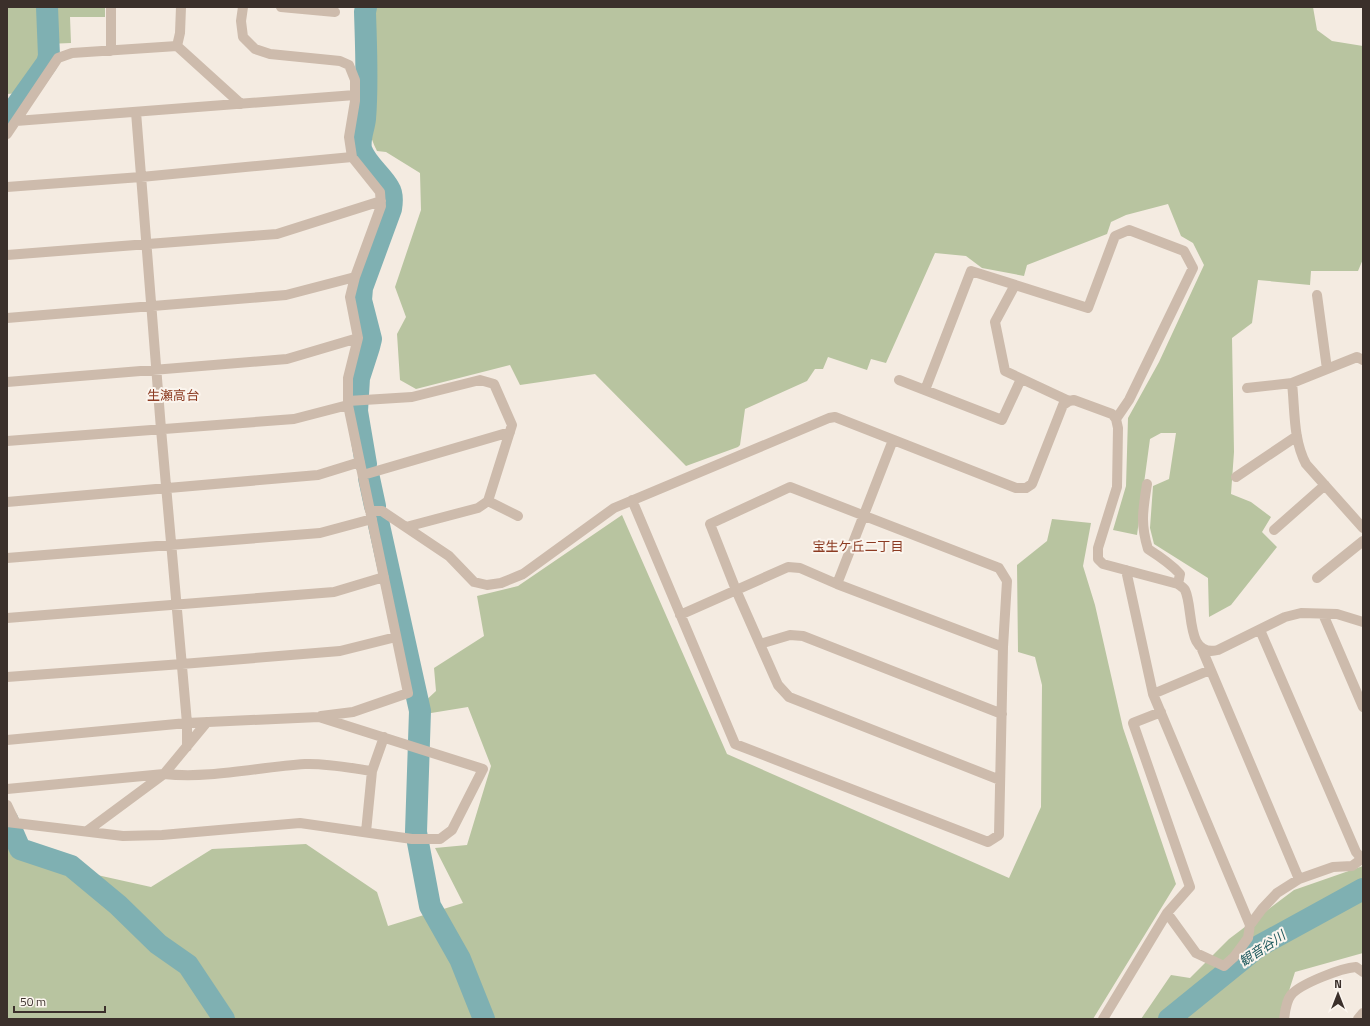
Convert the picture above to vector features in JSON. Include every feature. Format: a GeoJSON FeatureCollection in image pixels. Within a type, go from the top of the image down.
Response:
{"type":"FeatureCollection","features":[{"type":"Feature","properties":{"kind":"street"},"geometry":{"type":"LineString","coordinates":[[111,7],[111,50]]}},
{"type":"Feature","properties":{"kind":"street"},"geometry":{"type":"LineString","coordinates":[[177,46],[180,33],[180,7]]}},
{"type":"Feature","properties":{"kind":"street"},"geometry":{"type":"LineString","coordinates":[[7,740],[187,723],[319,717],[353,712],[408,693],[362,475],[353,401],[348,378],[358,338],[350,297],[381,206],[380,192],[352,157],[349,137],[356,80],[349,65],[340,61],[270,54],[255,49],[243,37],[241,21],[243,7]]}},
{"type":"Feature","properties":{"kind":"street"},"geometry":{"type":"LineString","coordinates":[[281,7],[335,12]]}},
{"type":"Feature","properties":{"kind":"street"},"geometry":{"type":"LineString","coordinates":[[7,134],[58,58],[72,53],[177,46],[241,104]]}},
{"type":"Feature","properties":{"kind":"street"},"geometry":{"type":"LineString","coordinates":[[16,121],[355,95]]}},
{"type":"Feature","properties":{"kind":"street"},"geometry":{"type":"LineString","coordinates":[[136,112],[161,429],[187,723],[187,746]]}},
{"type":"Feature","properties":{"kind":"street"},"geometry":{"type":"LineString","coordinates":[[7,188],[352,157]]}},
{"type":"Feature","properties":{"kind":"street"},"geometry":{"type":"LineString","coordinates":[[7,255],[277,234],[381,201]]}},
{"type":"Feature","properties":{"kind":"street"},"geometry":{"type":"LineString","coordinates":[[924,390],[971,271],[1088,308],[1116,236],[1129,230],[1184,251],[1193,268],[1129,400],[1116,419]]}},
{"type":"Feature","properties":{"kind":"street"},"geometry":{"type":"LineString","coordinates":[[7,318],[286,295],[356,277]]}},
{"type":"Feature","properties":{"kind":"street"},"geometry":{"type":"LineString","coordinates":[[1015,285],[995,322],[1004,371],[1069,401]]}},
{"type":"Feature","properties":{"kind":"street"},"geometry":{"type":"LineString","coordinates":[[1317,295],[1327,369]]}},
{"type":"Feature","properties":{"kind":"street"},"geometry":{"type":"LineString","coordinates":[[7,382],[287,359],[358,338]]}},
{"type":"Feature","properties":{"kind":"street"},"geometry":{"type":"LineString","coordinates":[[1247,388],[1292,383],[1357,357],[1363,360]]}},
{"type":"Feature","properties":{"kind":"street"},"geometry":{"type":"LineString","coordinates":[[899,380],[1002,420],[1021,379]]}},
{"type":"Feature","properties":{"kind":"street"},"geometry":{"type":"LineString","coordinates":[[7,441],[294,419],[353,401],[412,397],[480,380],[494,384],[512,425],[488,501],[478,508],[406,527]]}},
{"type":"Feature","properties":{"kind":"street"},"geometry":{"type":"LineString","coordinates":[[1292,383],[1300,454],[1306,464],[1363,528]]}},
{"type":"Feature","properties":{"kind":"street"},"geometry":{"type":"LineString","coordinates":[[7,558],[320,533],[382,511],[449,556],[474,582],[487,585],[501,584],[523,574],[614,508],[829,418],[835,417],[1016,488],[1026,488],[1032,484],[1063,405],[1074,400],[1112,414],[1116,419],[1118,428],[1117,487],[1098,548],[1098,559],[1103,564],[1178,584],[1185,589],[1194,636],[1210,670],[1299,879]]}},
{"type":"Feature","properties":{"kind":"street"},"geometry":{"type":"LineString","coordinates":[[362,475],[510,432]]}},
{"type":"Feature","properties":{"kind":"street"},"geometry":{"type":"LineString","coordinates":[[1236,477],[1297,436]]}},
{"type":"Feature","properties":{"kind":"street"},"geometry":{"type":"LineString","coordinates":[[838,584],[893,440]]}},
{"type":"Feature","properties":{"kind":"street"},"geometry":{"type":"LineString","coordinates":[[7,502],[318,475],[360,462]]}},
{"type":"Feature","properties":{"kind":"street"},"geometry":{"type":"LineString","coordinates":[[1146,484],[1142,521],[1143,534],[1148,549],[1180,574],[1178,584]]}},
{"type":"Feature","properties":{"kind":"street"},"geometry":{"type":"LineString","coordinates":[[1274,530],[1325,485]]}},
{"type":"Feature","properties":{"kind":"street"},"geometry":{"type":"LineString","coordinates":[[632,500],[735,744],[988,842],[999,835],[1003,648],[1007,581],[999,568],[790,487],[710,524],[736,590],[778,685],[788,697],[1000,780]]}},
{"type":"Feature","properties":{"kind":"street"},"geometry":{"type":"LineString","coordinates":[[488,501],[518,516]]}},
{"type":"Feature","properties":{"kind":"street"},"geometry":{"type":"LineString","coordinates":[[1317,578],[1363,541]]}},
{"type":"Feature","properties":{"kind":"street"},"geometry":{"type":"LineString","coordinates":[[680,615],[788,567],[800,568],[1003,648]]}},
{"type":"Feature","properties":{"kind":"street"},"geometry":{"type":"LineString","coordinates":[[1126,570],[1153,694],[1250,925]]}},
{"type":"Feature","properties":{"kind":"street"},"geometry":{"type":"LineString","coordinates":[[7,618],[334,592],[384,577]]}},
{"type":"Feature","properties":{"kind":"street"},"geometry":{"type":"LineString","coordinates":[[1200,647],[1211,652],[1218,650],[1285,617],[1301,613],[1337,614],[1363,622]]}},
{"type":"Feature","properties":{"kind":"street"},"geometry":{"type":"LineString","coordinates":[[1323,614],[1363,707]]}},
{"type":"Feature","properties":{"kind":"street"},"geometry":{"type":"LineString","coordinates":[[1167,913],[1196,952],[1224,966],[1234,957],[1248,938],[1250,925],[1277,893],[1299,879],[1333,867],[1352,866],[1362,858],[1356,852],[1260,630]]}},
{"type":"Feature","properties":{"kind":"street"},"geometry":{"type":"LineString","coordinates":[[760,644],[790,635],[803,636],[1002,714]]}},
{"type":"Feature","properties":{"kind":"street"},"geometry":{"type":"LineString","coordinates":[[7,677],[340,651],[396,637]]}},
{"type":"Feature","properties":{"kind":"street"},"geometry":{"type":"LineString","coordinates":[[1153,694],[1210,670]]}},
{"type":"Feature","properties":{"kind":"street"},"geometry":{"type":"LineString","coordinates":[[1103,1019],[1167,913],[1190,886],[1133,723],[1161,712]]}},
{"type":"Feature","properties":{"kind":"street"},"geometry":{"type":"LineString","coordinates":[[7,805],[11,822],[123,836],[162,835],[300,823],[416,839],[440,839],[452,830],[483,769],[319,717]]}},
{"type":"Feature","properties":{"kind":"street"},"geometry":{"type":"LineString","coordinates":[[87,831],[164,774],[207,722]]}},
{"type":"Feature","properties":{"kind":"street"},"geometry":{"type":"LineString","coordinates":[[366,832],[372,771],[384,737]]}},
{"type":"Feature","properties":{"kind":"street"},"geometry":{"type":"LineString","coordinates":[[7,789],[164,774],[185,776],[306,764],[332,765],[372,771]]}},
{"type":"Feature","properties":{"kind":"street"},"geometry":{"type":"LineString","coordinates":[[1284,1019],[1285,1010],[1290,996],[1300,987],[1346,968],[1356,966],[1363,972]]}},
{"type":"Feature","properties":{"kind":"street"},"geometry":{"type":"LineString","coordinates":[[1358,1019],[1363,1013]]}},
{"type":"Feature","properties":{"kind":"green space"},"geometry":{"type":"Polygon","coordinates":[[[7,7],[105,7],[105,17],[70,17],[71,43],[47,44],[19,93],[7,94],[7,7]]]}},
{"type":"Feature","properties":{"kind":"green space"},"geometry":{"type":"Polygon","coordinates":[[[366,7],[1313,7],[1317,30],[1332,41],[1363,46],[1363,259],[1358,271],[1311,271],[1310,285],[1258,280],[1252,323],[1232,338],[1234,452],[1231,494],[1251,502],[1271,517],[1262,532],[1277,547],[1231,605],[1209,617],[1208,578],[1154,544],[1150,528],[1153,486],[1169,479],[1176,433],[1161,433],[1150,439],[1137,535],[1113,530],[1126,486],[1128,418],[1159,362],[1204,265],[1193,243],[1181,236],[1168,204],[1126,215],[1111,222],[1107,234],[1027,265],[1024,276],[982,268],[966,256],[935,253],[886,363],[871,359],[867,370],[828,357],[823,369],[815,369],[807,381],[745,409],[740,445],[738,447],[686,466],[595,374],[520,385],[510,365],[416,389],[400,380],[397,334],[406,317],[395,287],[421,210],[420,173],[386,152],[377,151],[372,139],[367,116],[369,57],[366,7]]]}},
{"type":"Feature","properties":{"kind":"green space"},"geometry":{"type":"Polygon","coordinates":[[[622,515],[727,754],[1009,878],[1041,807],[1042,685],[1035,657],[1018,652],[1017,565],[1047,541],[1052,519],[1091,523],[1083,566],[1095,605],[1123,728],[1176,884],[1093,1019],[7,1019],[7,845],[12,856],[151,887],[212,849],[306,844],[377,892],[388,926],[463,903],[435,848],[467,845],[491,766],[468,707],[425,714],[422,704],[436,691],[434,668],[484,636],[477,596],[518,586],[622,515]]]}},
{"type":"Feature","properties":{"kind":"green space"},"geometry":{"type":"Polygon","coordinates":[[[1363,866],[1363,953],[1295,972],[1280,1019],[1141,1019],[1171,975],[1190,978],[1229,939],[1294,890],[1363,866]]]}},
{"type":"Feature","properties":{"kind":"waterway"},"geometry":{"type":"LineString","coordinates":[[7,119],[47,63],[49,56],[47,7]]}},
{"type":"Feature","properties":{"kind":"waterway"},"geometry":{"type":"LineString","coordinates":[[366,7],[366,92],[365,119],[361,137],[361,149],[366,160],[389,188],[392,198],[391,209],[362,288],[361,300],[371,339],[359,378],[357,411],[366,464]]}},
{"type":"Feature","properties":{"kind":"waterway"},"geometry":{"type":"LineString","coordinates":[[369,478],[375,506]]}},
{"type":"Feature","properties":{"kind":"waterway"},"geometry":{"type":"LineString","coordinates":[[377,516],[420,711],[416,832],[430,906],[460,959],[484,1019]]}},
{"type":"Feature","properties":{"kind":"waterway"},"geometry":{"type":"LineString","coordinates":[[7,819],[20,849],[71,866],[118,905],[158,944],[188,965],[224,1019]]}},
{"type":"Feature","properties":{"kind":"waterway","name":"観音谷川"},"geometry":{"type":"LineString","coordinates":[[1169,1019],[1259,946],[1363,889]]}},
{"type":"Feature","properties":{"kind":"district","name":"生瀬高台"},"geometry":{"type":"Point","coordinates":[173,395]}},
{"type":"Feature","properties":{"kind":"district","name":"宝生ケ丘二丁目"},"geometry":{"type":"Point","coordinates":[858,546]}}]}
